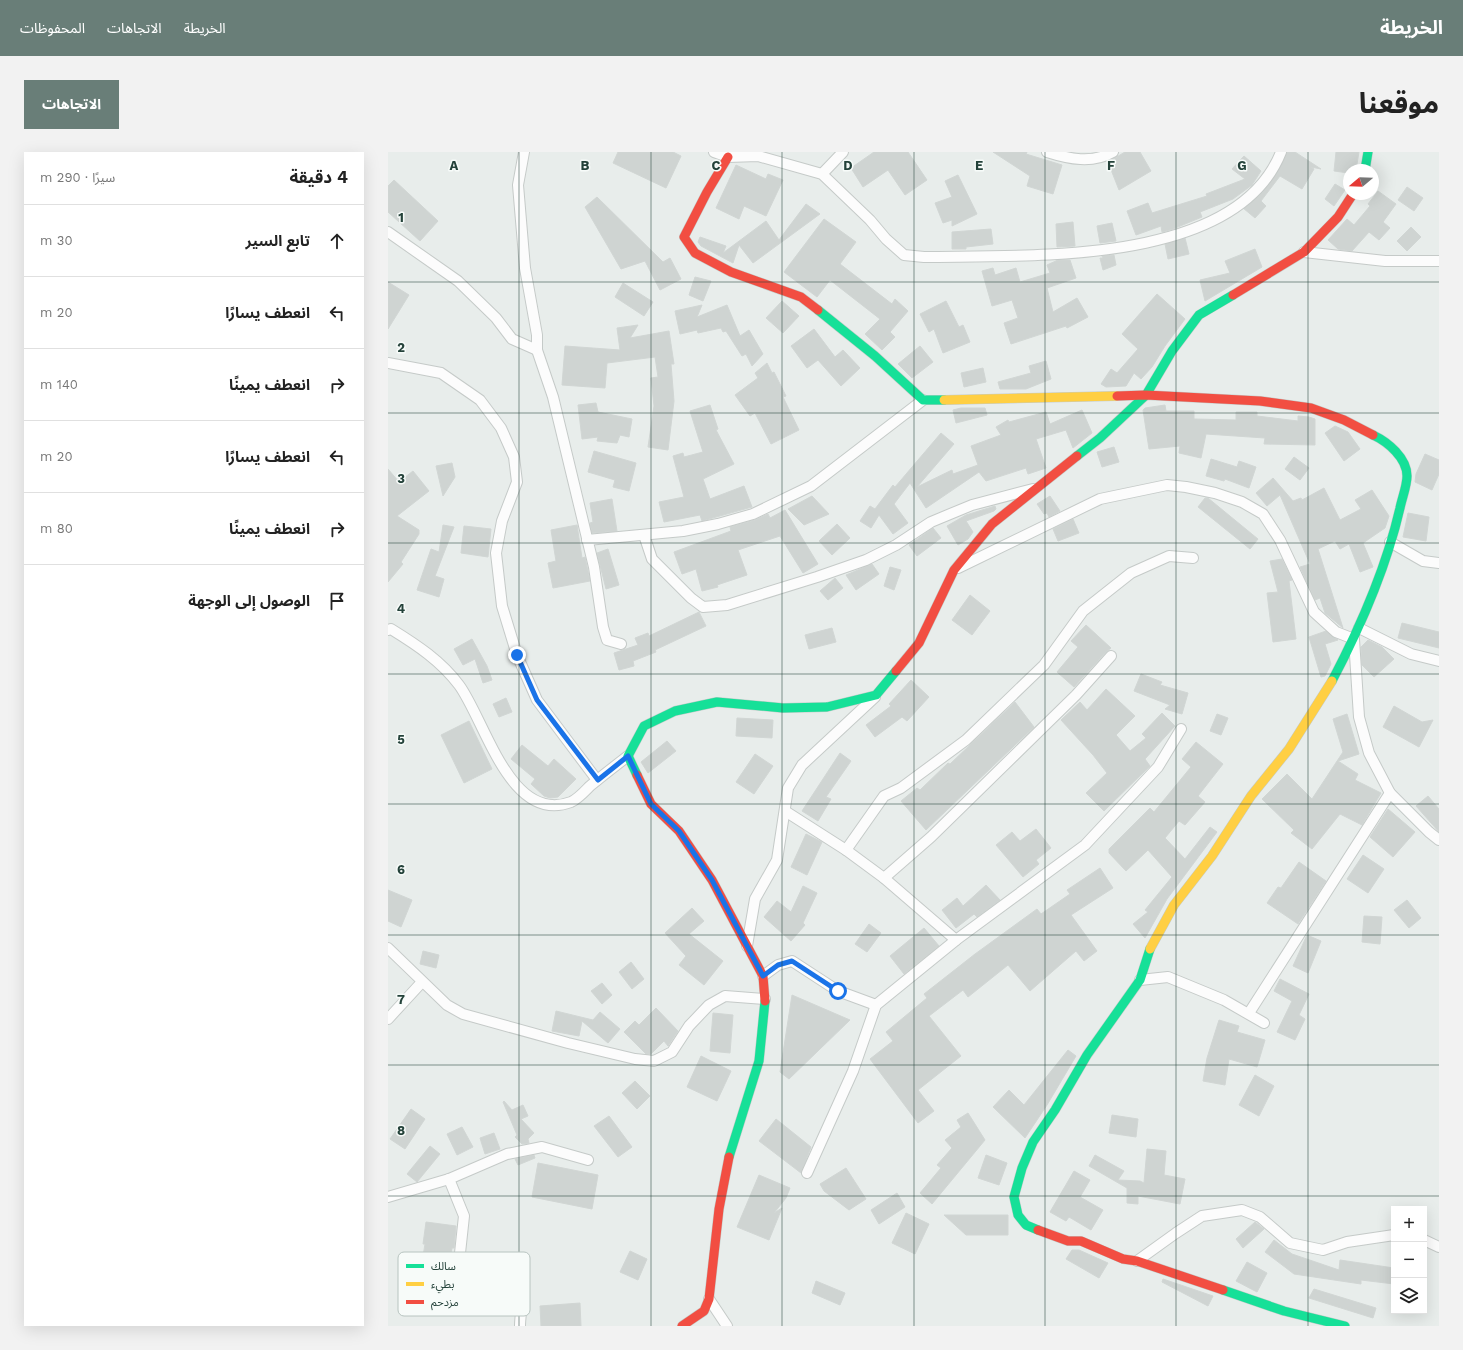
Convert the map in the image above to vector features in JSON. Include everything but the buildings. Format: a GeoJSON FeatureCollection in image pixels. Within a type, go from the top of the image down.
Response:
{"type":"FeatureCollection","features":[{"type":"Feature","properties":{"kind":"street"},"geometry":{"type":"LineString","coordinates":[[524,152],[518,185],[526,268],[536,328],[537,350],[553,397],[594,567],[602,627],[607,640],[621,644]]}},
{"type":"Feature","properties":{"kind":"street"},"geometry":{"type":"LineString","coordinates":[[714,152],[728,157],[759,154],[822,174],[904,255],[924,257],[1058,254],[1119,247],[1150,241],[1190,230],[1224,216],[1252,196],[1276,165],[1281,152]]}},
{"type":"Feature","properties":{"kind":"street"},"geometry":{"type":"LineString","coordinates":[[822,174],[843,152]]}},
{"type":"Feature","properties":{"kind":"street"},"geometry":{"type":"LineString","coordinates":[[1047,152],[1069,159],[1090,159],[1105,156],[1113,152]]}},
{"type":"Feature","properties":{"kind":"street"},"geometry":{"type":"LineString","coordinates":[[1366,164],[1368,152]]}},
{"type":"Feature","properties":{"kind":"street"},"geometry":{"type":"LineString","coordinates":[[728,157],[707,192],[684,236],[695,253],[731,272],[801,298],[876,356],[923,400]]}},
{"type":"Feature","properties":{"kind":"street"},"geometry":{"type":"LineString","coordinates":[[747,946],[755,900],[777,860],[788,788],[802,765],[876,695],[919,643],[954,570],[992,524],[1100,438],[1146,395],[1172,350],[1199,315],[1304,252],[1338,217],[1349,200]]}},
{"type":"Feature","properties":{"kind":"street"},"geometry":{"type":"LineString","coordinates":[[388,232],[458,281],[496,318],[512,339],[537,350]]}},
{"type":"Feature","properties":{"kind":"street"},"geometry":{"type":"LineString","coordinates":[[1304,252],[1385,261],[1439,261]]}},
{"type":"Feature","properties":{"kind":"street"},"geometry":{"type":"LineString","coordinates":[[388,363],[441,373],[480,400],[501,428],[514,457],[517,482],[502,520],[496,553],[502,606],[517,655],[537,700],[598,780]]}},
{"type":"Feature","properties":{"kind":"street"},"geometry":{"type":"LineString","coordinates":[[587,540],[683,531],[718,524],[753,514],[811,486],[923,400],[1146,395],[1260,400],[1311,408],[1344,420],[1379,438],[1401,457],[1407,475],[1377,586],[1359,628],[1326,693],[1289,750],[1251,796],[1212,856],[1174,906],[1151,945],[1140,980],[1087,1055],[1055,1110],[1033,1142],[1022,1168],[1014,1196],[1018,1215],[1026,1225],[1068,1241],[1081,1241],[1124,1258],[1137,1261],[1284,1311],[1345,1326]]}},
{"type":"Feature","properties":{"kind":"street"},"geometry":{"type":"LineString","coordinates":[[954,570],[1100,499],[1167,485],[1186,487],[1215,493],[1242,502],[1263,514],[1280,540],[1314,612],[1336,632],[1354,638]]}},
{"type":"Feature","properties":{"kind":"street"},"geometry":{"type":"LineString","coordinates":[[644,535],[652,559],[691,598],[703,607],[727,605],[817,578],[866,560],[896,545],[931,522],[978,504],[1037,488]]}},
{"type":"Feature","properties":{"kind":"street"},"geometry":{"type":"LineString","coordinates":[[1390,542],[1423,561],[1439,563]]}},
{"type":"Feature","properties":{"kind":"street"},"geometry":{"type":"LineString","coordinates":[[846,850],[884,796],[901,788],[966,740],[1044,665],[1083,611],[1131,573],[1169,556],[1193,558]]}},
{"type":"Feature","properties":{"kind":"street"},"geometry":{"type":"LineString","coordinates":[[1359,628],[1411,654],[1439,661]]}},
{"type":"Feature","properties":{"kind":"street"},"geometry":{"type":"LineString","coordinates":[[388,630],[391,629],[439,661],[460,686],[501,766],[527,796],[550,805],[572,802],[628,756],[644,726],[676,711],[718,702],[783,708],[827,707],[876,695]]}},
{"type":"Feature","properties":{"kind":"street"},"geometry":{"type":"LineString","coordinates":[[1354,638],[1359,718],[1369,753],[1390,793],[1439,840]]}},
{"type":"Feature","properties":{"kind":"street"},"geometry":{"type":"LineString","coordinates":[[884,878],[931,837],[1076,695],[1111,656]]}},
{"type":"Feature","properties":{"kind":"street"},"geometry":{"type":"LineString","coordinates":[[807,1173],[853,1071],[876,1005],[956,940],[1085,844],[1158,767],[1181,729]]}},
{"type":"Feature","properties":{"kind":"street"},"geometry":{"type":"LineString","coordinates":[[628,756],[651,804],[679,831],[712,880],[763,976],[765,999],[759,1060],[730,1153],[719,1209],[709,1299],[704,1311],[682,1326]]}},
{"type":"Feature","properties":{"kind":"street"},"geometry":{"type":"LineString","coordinates":[[1249,1013],[1390,793]]}},
{"type":"Feature","properties":{"kind":"street"},"geometry":{"type":"LineString","coordinates":[[785,811],[846,850],[884,878],[956,940]]}},
{"type":"Feature","properties":{"kind":"street"},"geometry":{"type":"LineString","coordinates":[[388,948],[422,982],[447,1004],[463,1014],[568,1043],[635,1059],[654,1061],[672,1052],[689,1026],[710,1005],[725,996],[765,999]]}},
{"type":"Feature","properties":{"kind":"street"},"geometry":{"type":"LineString","coordinates":[[763,976],[778,965],[792,961],[838,991],[876,1005]]}},
{"type":"Feature","properties":{"kind":"street"},"geometry":{"type":"LineString","coordinates":[[1140,980],[1168,977],[1249,1013],[1264,1024]]}},
{"type":"Feature","properties":{"kind":"street"},"geometry":{"type":"LineString","coordinates":[[388,1019],[422,982]]}},
{"type":"Feature","properties":{"kind":"street"},"geometry":{"type":"LineString","coordinates":[[388,1197],[450,1179],[507,1154],[542,1148],[588,1160]]}},
{"type":"Feature","properties":{"kind":"street"},"geometry":{"type":"LineString","coordinates":[[450,1179],[464,1216],[460,1252]]}},
{"type":"Feature","properties":{"kind":"street"},"geometry":{"type":"LineString","coordinates":[[1137,1261],[1202,1216],[1242,1210],[1260,1217],[1290,1242],[1323,1250],[1347,1242],[1391,1235]]}},
{"type":"Feature","properties":{"kind":"street"},"geometry":{"type":"LineString","coordinates":[[1427,1241],[1439,1247]]}},
{"type":"Feature","properties":{"kind":"street"},"geometry":{"type":"LineString","coordinates":[[709,1299],[727,1326]]}},
{"type":"Feature","properties":{"kind":"street"},"geometry":{"type":"LineString","coordinates":[[520,1316],[520,1326]]}},
{"type":"Feature","properties":{"kind":"traffic: fast"},"geometry":{"type":"LineString","coordinates":[[1366,164],[1368,152]]}},
{"type":"Feature","properties":{"kind":"traffic: fast"},"geometry":{"type":"LineString","coordinates":[[1077,456],[1100,438],[1146,395],[1172,351],[1199,315],[1233,295]]}},
{"type":"Feature","properties":{"kind":"traffic: fast"},"geometry":{"type":"LineString","coordinates":[[818,310],[875,356],[923,400],[944,400]]}},
{"type":"Feature","properties":{"kind":"traffic: fast"},"geometry":{"type":"LineString","coordinates":[[1332,681],[1372,597],[1388,553],[1406,484],[1406,469],[1396,451],[1373,435]]}},
{"type":"Feature","properties":{"kind":"traffic: fast"},"geometry":{"type":"LineString","coordinates":[[637,775],[628,756],[644,726],[675,711],[717,702],[783,708],[827,707],[876,695],[896,671]]}},
{"type":"Feature","properties":{"kind":"traffic: fast"},"geometry":{"type":"LineString","coordinates":[[1038,1230],[1026,1225],[1018,1215],[1014,1197],[1022,1168],[1033,1142],[1055,1110],[1087,1055],[1140,980],[1150,949]]}},
{"type":"Feature","properties":{"kind":"traffic: fast"},"geometry":{"type":"LineString","coordinates":[[729,1157],[759,1061],[765,1001]]}},
{"type":"Feature","properties":{"kind":"traffic: fast"},"geometry":{"type":"LineString","coordinates":[[1223,1290],[1284,1311],[1345,1326]]}},
{"type":"Feature","properties":{"kind":"traffic: slow"},"geometry":{"type":"LineString","coordinates":[[944,400],[1117,396]]}},
{"type":"Feature","properties":{"kind":"traffic: slow"},"geometry":{"type":"LineString","coordinates":[[1150,949],[1174,905],[1212,856],[1251,796],[1289,749],[1332,681]]}},
{"type":"Feature","properties":{"kind":"traffic: jam"},"geometry":{"type":"LineString","coordinates":[[728,157],[707,192],[684,237],[695,253],[731,272],[801,297],[818,310]]}},
{"type":"Feature","properties":{"kind":"traffic: jam"},"geometry":{"type":"LineString","coordinates":[[1233,295],[1304,252],[1338,217],[1349,200]]}},
{"type":"Feature","properties":{"kind":"traffic: jam"},"geometry":{"type":"LineString","coordinates":[[1117,396],[1146,395],[1260,401],[1311,408],[1344,420],[1373,435]]}},
{"type":"Feature","properties":{"kind":"traffic: jam"},"geometry":{"type":"LineString","coordinates":[[896,671],[919,643],[954,570],[992,524],[1077,456]]}},
{"type":"Feature","properties":{"kind":"traffic: jam"},"geometry":{"type":"LineString","coordinates":[[637,775],[651,804],[679,831],[712,880],[763,976],[765,1001]]}},
{"type":"Feature","properties":{"kind":"traffic: jam"},"geometry":{"type":"LineString","coordinates":[[682,1326],[704,1311],[709,1299],[719,1209],[729,1157]]}},
{"type":"Feature","properties":{"kind":"traffic: jam"},"geometry":{"type":"LineString","coordinates":[[1038,1230],[1068,1241],[1081,1241],[1123,1259],[1137,1261],[1223,1290]]}},
{"type":"Feature","properties":{"kind":"route"},"geometry":{"type":"LineString","coordinates":[[517,655],[537,700],[573,745],[598,780],[628,756],[651,804],[679,831],[712,880],[763,976],[778,965],[792,961],[838,991]]}}]}
